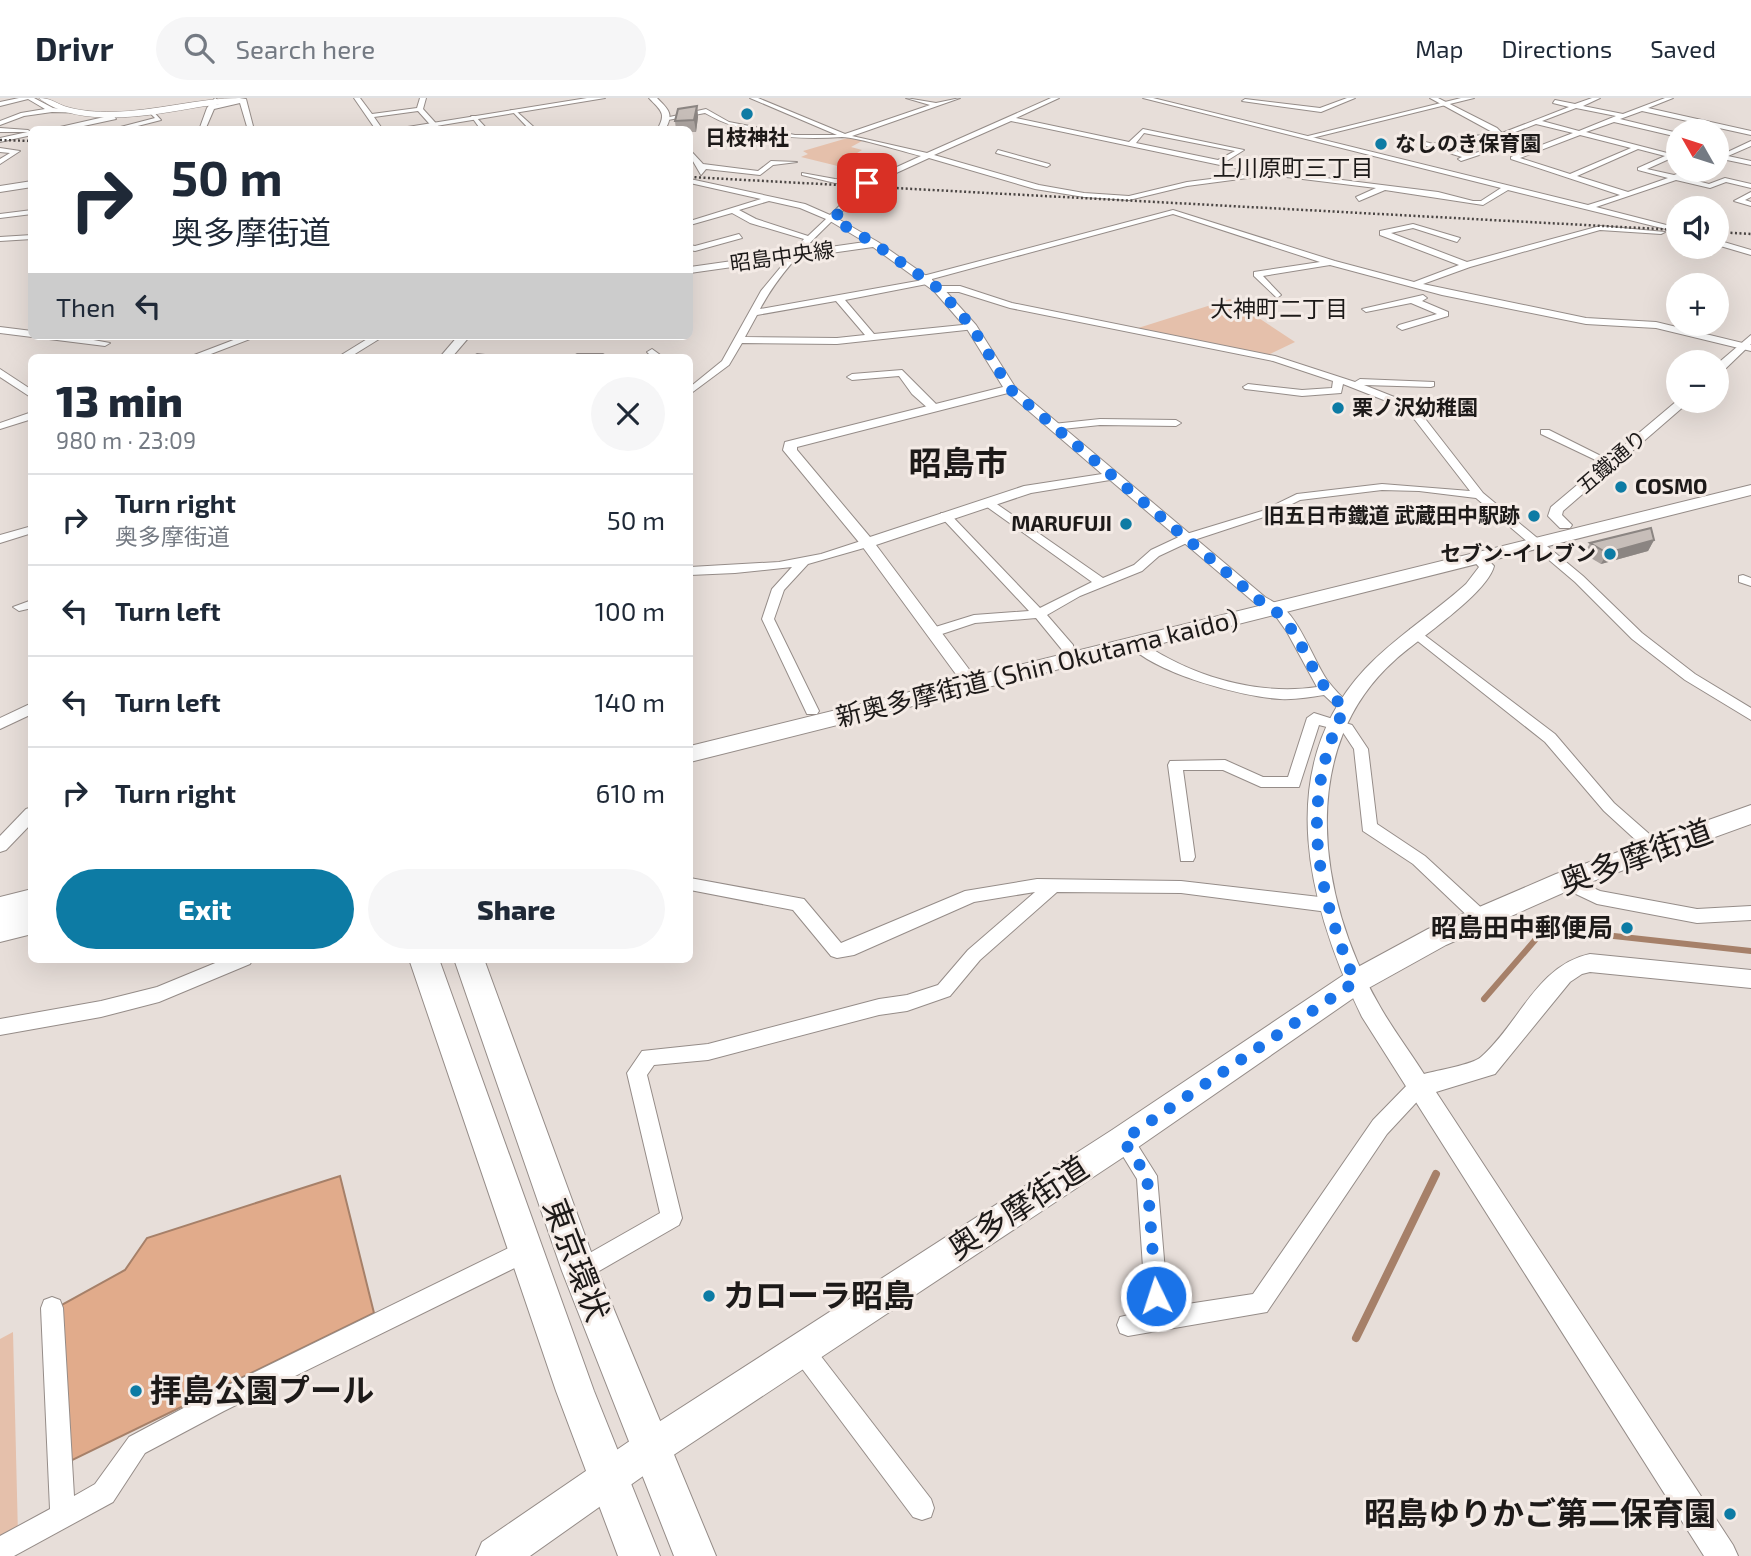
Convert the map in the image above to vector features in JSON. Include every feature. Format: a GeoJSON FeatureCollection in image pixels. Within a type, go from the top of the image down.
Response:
{"type":"FeatureCollection","features":[{"type":"Feature","properties":{"kind":"highway"},"geometry":{"type":"LineString","coordinates":[[0,908],[28,901]]}},
{"type":"Feature","properties":{"kind":"highway"},"geometry":{"type":"LineString","coordinates":[[0,930],[28,923]]}},
{"type":"Feature","properties":{"kind":"highway","name":"東京環状"},"geometry":{"type":"LineString","coordinates":[[425,963],[525,1251],[639,1556]]}},
{"type":"Feature","properties":{"kind":"highway","name":"東京環状"},"geometry":{"type":"LineString","coordinates":[[470,963],[580,1271],[695,1556]]}},
{"type":"Feature","properties":{"kind":"main road"},"geometry":{"type":"LineString","coordinates":[[43,98],[57,106],[113,117],[241,99]]}},
{"type":"Feature","properties":{"kind":"main road","name":"新奥多摩街道 (Shin Okutama kaido)"},"geometry":{"type":"LineString","coordinates":[[1268,604],[1478,558],[1564,525],[1751,480]]}},
{"type":"Feature","properties":{"kind":"main road","name":"新奥多摩街道 (Shin Okutama kaido)"},"geometry":{"type":"LineString","coordinates":[[693,753],[969,679],[1135,644],[1268,604],[1531,539],[1751,490]]}},
{"type":"Feature","properties":{"kind":"main road"},"geometry":{"type":"LineString","coordinates":[[693,740],[811,711],[969,679],[1068,648],[1268,604]]}},
{"type":"Feature","properties":{"kind":"main road","name":"奥多摩街道"},"geometry":{"type":"LineString","coordinates":[[496,1556],[650,1449],[1123,1140],[1355,982],[1437,937],[1565,881],[1751,814]]}},
{"type":"Feature","properties":{"kind":"street"},"geometry":{"type":"LineString","coordinates":[[0,104],[28,98],[52,110]]}},
{"type":"Feature","properties":{"kind":"street"},"geometry":{"type":"LineString","coordinates":[[357,98],[377,126]]}},
{"type":"Feature","properties":{"kind":"street"},"geometry":{"type":"LineString","coordinates":[[421,109],[423,98]]}},
{"type":"Feature","properties":{"kind":"street"},"geometry":{"type":"LineString","coordinates":[[421,109],[437,126],[473,117],[601,98]]}},
{"type":"Feature","properties":{"kind":"street"},"geometry":{"type":"LineString","coordinates":[[653,98],[667,112],[665,126]]}},
{"type":"Feature","properties":{"kind":"street"},"geometry":{"type":"LineString","coordinates":[[753,98],[847,136],[1038,187],[1117,197],[1270,173]]}},
{"type":"Feature","properties":{"kind":"street"},"geometry":{"type":"LineString","coordinates":[[909,98],[936,105]]}},
{"type":"Feature","properties":{"kind":"street"},"geometry":{"type":"LineString","coordinates":[[665,126],[706,109],[727,122],[795,137],[847,136],[957,98]]}},
{"type":"Feature","properties":{"kind":"street"},"geometry":{"type":"LineString","coordinates":[[1146,98],[1590,207],[1666,229]]}},
{"type":"Feature","properties":{"kind":"street"},"geometry":{"type":"LineString","coordinates":[[1249,98],[1245,101],[1321,110],[1352,98]]}},
{"type":"Feature","properties":{"kind":"street"},"geometry":{"type":"LineString","coordinates":[[1282,106],[1296,98]]}},
{"type":"Feature","properties":{"kind":"street"},"geometry":{"type":"LineString","coordinates":[[1433,98],[1489,125],[1502,135],[1520,156]]}},
{"type":"Feature","properties":{"kind":"street"},"geometry":{"type":"LineString","coordinates":[[1308,137],[1470,98]]}},
{"type":"Feature","properties":{"kind":"street"},"geometry":{"type":"LineString","coordinates":[[1434,146],[1460,139],[1502,135],[1597,98]]}},
{"type":"Feature","properties":{"kind":"street"},"geometry":{"type":"LineString","coordinates":[[1628,195],[1513,158],[1670,98]]}},
{"type":"Feature","properties":{"kind":"street"},"geometry":{"type":"LineString","coordinates":[[241,99],[250,126]]}},
{"type":"Feature","properties":{"kind":"street"},"geometry":{"type":"LineString","coordinates":[[1038,100],[1053,100]]}},
{"type":"Feature","properties":{"kind":"street"},"geometry":{"type":"LineString","coordinates":[[693,386],[726,363],[740,341],[751,313],[792,257],[867,183],[1053,100]]}},
{"type":"Feature","properties":{"kind":"street"},"geometry":{"type":"LineString","coordinates":[[1555,102],[1624,116]]}},
{"type":"Feature","properties":{"kind":"street"},"geometry":{"type":"LineString","coordinates":[[204,126],[213,103]]}},
{"type":"Feature","properties":{"kind":"street"},"geometry":{"type":"LineString","coordinates":[[369,116],[421,109]]}},
{"type":"Feature","properties":{"kind":"street"},"geometry":{"type":"LineString","coordinates":[[1642,109],[1687,119]]}},
{"type":"Feature","properties":{"kind":"street"},"geometry":{"type":"LineString","coordinates":[[0,123],[23,114],[52,110],[95,113]]}},
{"type":"Feature","properties":{"kind":"street"},"geometry":{"type":"LineString","coordinates":[[129,126],[159,119],[151,111]]}},
{"type":"Feature","properties":{"kind":"street"},"geometry":{"type":"LineString","coordinates":[[513,111],[530,126]]}},
{"type":"Feature","properties":{"kind":"street"},"geometry":{"type":"LineString","coordinates":[[1708,119],[1714,116],[1728,119]]}},
{"type":"Feature","properties":{"kind":"street"},"geometry":{"type":"LineString","coordinates":[[70,126],[113,117]]}},
{"type":"Feature","properties":{"kind":"street"},"geometry":{"type":"LineString","coordinates":[[473,117],[481,126]]}},
{"type":"Feature","properties":{"kind":"street"},"geometry":{"type":"LineString","coordinates":[[1011,119],[1270,173],[1438,194],[1473,203],[1483,202],[1508,187]]}},
{"type":"Feature","properties":{"kind":"street"},"geometry":{"type":"LineString","coordinates":[[1729,119],[1751,124]]}},
{"type":"Feature","properties":{"kind":"street"},"geometry":{"type":"LineString","coordinates":[[1614,120],[1666,132]]}},
{"type":"Feature","properties":{"kind":"street"},"geometry":{"type":"LineString","coordinates":[[1537,122],[1666,153]]}},
{"type":"Feature","properties":{"kind":"street"},"geometry":{"type":"LineString","coordinates":[[1729,129],[1751,133]]}},
{"type":"Feature","properties":{"kind":"street"},"geometry":{"type":"LineString","coordinates":[[0,130],[28,133]]}},
{"type":"Feature","properties":{"kind":"street"},"geometry":{"type":"LineString","coordinates":[[1729,132],[1734,130]]}},
{"type":"Feature","properties":{"kind":"street"},"geometry":{"type":"LineString","coordinates":[[1130,145],[1143,131],[1241,150],[1219,162]]}},
{"type":"Feature","properties":{"kind":"street"},"geometry":{"type":"LineString","coordinates":[[0,140],[28,133]]}},
{"type":"Feature","properties":{"kind":"street"},"geometry":{"type":"LineString","coordinates":[[1422,143],[1470,157]]}},
{"type":"Feature","properties":{"kind":"street"},"geometry":{"type":"LineString","coordinates":[[1729,154],[1751,143]]}},
{"type":"Feature","properties":{"kind":"street"},"geometry":{"type":"LineString","coordinates":[[1571,176],[1638,147]]}},
{"type":"Feature","properties":{"kind":"street"},"geometry":{"type":"LineString","coordinates":[[1737,150],[1751,153]]}},
{"type":"Feature","properties":{"kind":"street"},"geometry":{"type":"LineString","coordinates":[[0,152],[17,151],[0,162]]}},
{"type":"Feature","properties":{"kind":"street"},"geometry":{"type":"LineString","coordinates":[[1452,162],[1488,151]]}},
{"type":"Feature","properties":{"kind":"street"},"geometry":{"type":"LineString","coordinates":[[1001,152],[1047,165]]}},
{"type":"Feature","properties":{"kind":"street"},"geometry":{"type":"LineString","coordinates":[[693,157],[701,170],[760,173],[771,163],[794,162]]}},
{"type":"Feature","properties":{"kind":"street"},"geometry":{"type":"LineString","coordinates":[[1666,159],[1640,169],[1666,175]]}},
{"type":"Feature","properties":{"kind":"street"},"geometry":{"type":"LineString","coordinates":[[1729,160],[1751,163]]}},
{"type":"Feature","properties":{"kind":"street"},"geometry":{"type":"LineString","coordinates":[[804,174],[835,181],[867,183]]}},
{"type":"Feature","properties":{"kind":"street"},"geometry":{"type":"LineString","coordinates":[[1590,207],[1666,180]]}},
{"type":"Feature","properties":{"kind":"street"},"geometry":{"type":"LineString","coordinates":[[1729,181],[1751,186]]}},
{"type":"Feature","properties":{"kind":"street"},"geometry":{"type":"LineString","coordinates":[[693,182],[802,206],[833,219],[931,283],[972,327],[1010,389],[1268,604],[1296,635],[1361,749],[1369,827],[1419,860],[1480,918]]}},
{"type":"Feature","properties":{"kind":"street"},"geometry":{"type":"LineString","coordinates":[[1694,182],[1710,186],[1720,182]]}},
{"type":"Feature","properties":{"kind":"street"},"geometry":{"type":"LineString","coordinates":[[0,189],[28,185]]}},
{"type":"Feature","properties":{"kind":"street"},"geometry":{"type":"LineString","coordinates":[[1359,199],[1385,187]]}},
{"type":"Feature","properties":{"kind":"street"},"geometry":{"type":"LineString","coordinates":[[1751,194],[1738,201],[1751,204]]}},
{"type":"Feature","properties":{"kind":"street"},"geometry":{"type":"LineString","coordinates":[[693,224],[731,209],[772,198]]}},
{"type":"Feature","properties":{"kind":"street"},"geometry":{"type":"LineString","coordinates":[[1117,203],[1145,204]]}},
{"type":"Feature","properties":{"kind":"street"},"geometry":{"type":"LineString","coordinates":[[1155,207],[1332,263],[1442,292],[1586,321],[1656,325],[1748,344]]}},
{"type":"Feature","properties":{"kind":"street"},"geometry":{"type":"LineString","coordinates":[[731,209],[753,221],[811,239]]}},
{"type":"Feature","properties":{"kind":"street"},"geometry":{"type":"LineString","coordinates":[[0,216],[28,212]]}},
{"type":"Feature","properties":{"kind":"street"},"geometry":{"type":"LineString","coordinates":[[751,313],[931,283],[1173,212]]}},
{"type":"Feature","properties":{"kind":"street"},"geometry":{"type":"LineString","coordinates":[[693,226],[702,231]]}},
{"type":"Feature","properties":{"kind":"street"},"geometry":{"type":"LineString","coordinates":[[1457,240],[1413,226],[1383,233],[1467,265]]}},
{"type":"Feature","properties":{"kind":"street"},"geometry":{"type":"LineString","coordinates":[[1413,285],[1467,265],[1600,228],[1666,231]]}},
{"type":"Feature","properties":{"kind":"street"},"geometry":{"type":"LineString","coordinates":[[714,236],[726,240]]}},
{"type":"Feature","properties":{"kind":"street"},"geometry":{"type":"LineString","coordinates":[[693,248],[739,236]]}},
{"type":"Feature","properties":{"kind":"street"},"geometry":{"type":"LineString","coordinates":[[0,239],[28,237]]}},
{"type":"Feature","properties":{"kind":"street","name":"昭島中央線"},"geometry":{"type":"LineString","coordinates":[[693,270],[875,244]]}},
{"type":"Feature","properties":{"kind":"street"},"geometry":{"type":"LineString","coordinates":[[1729,246],[1751,253]]}},
{"type":"Feature","properties":{"kind":"street"},"geometry":{"type":"LineString","coordinates":[[1277,295],[1257,274],[1332,263]]}},
{"type":"Feature","properties":{"kind":"street"},"geometry":{"type":"LineString","coordinates":[[931,283],[1010,305],[1275,359],[1391,398],[1412,411],[1479,495],[1651,648],[1690,677],[1751,715]]}},
{"type":"Feature","properties":{"kind":"street"},"geometry":{"type":"LineString","coordinates":[[1366,309],[1442,292]]}},
{"type":"Feature","properties":{"kind":"street"},"geometry":{"type":"LineString","coordinates":[[839,299],[872,338]]}},
{"type":"Feature","properties":{"kind":"street"},"geometry":{"type":"LineString","coordinates":[[1402,327],[1445,314],[1412,300]]}},
{"type":"Feature","properties":{"kind":"street"},"geometry":{"type":"LineString","coordinates":[[740,341],[837,341],[972,327]]}},
{"type":"Feature","properties":{"kind":"street"},"geometry":{"type":"LineString","coordinates":[[0,330],[28,334]]}},
{"type":"Feature","properties":{"kind":"street"},"geometry":{"type":"LineString","coordinates":[[80,340],[104,343]]}},
{"type":"Feature","properties":{"kind":"street"},"geometry":{"type":"LineString","coordinates":[[199,354],[208,340]]}},
{"type":"Feature","properties":{"kind":"street"},"geometry":{"type":"LineString","coordinates":[[204,354],[242,340]]}},
{"type":"Feature","properties":{"kind":"street"},"geometry":{"type":"LineString","coordinates":[[348,354],[372,340]]}},
{"type":"Feature","properties":{"kind":"street"},"geometry":{"type":"LineString","coordinates":[[449,354],[461,340]]}},
{"type":"Feature","properties":{"kind":"street"},"geometry":{"type":"LineString","coordinates":[[1729,360],[1748,344]]}},
{"type":"Feature","properties":{"kind":"street"},"geometry":{"type":"LineString","coordinates":[[0,372],[28,392]]}},
{"type":"Feature","properties":{"kind":"street"},"geometry":{"type":"LineString","coordinates":[[852,377],[902,373],[916,392],[934,408]]}},
{"type":"Feature","properties":{"kind":"street"},"geometry":{"type":"LineString","coordinates":[[1342,381],[1431,384]]}},
{"type":"Feature","properties":{"kind":"street"},"geometry":{"type":"LineString","coordinates":[[1248,387],[1302,393],[1337,391],[1342,381]]}},
{"type":"Feature","properties":{"kind":"street"},"geometry":{"type":"LineString","coordinates":[[969,679],[867,543],[790,450],[790,445],[1010,389]]}},
{"type":"Feature","properties":{"kind":"street","name":"五鐵通り"},"geometry":{"type":"LineString","coordinates":[[1564,525],[1555,516],[1556,510],[1670,413]]}},
{"type":"Feature","properties":{"kind":"street"},"geometry":{"type":"LineString","coordinates":[[0,426],[28,416]]}},
{"type":"Feature","properties":{"kind":"street"},"geometry":{"type":"LineString","coordinates":[[1053,427],[1100,422],[1175,422]]}},
{"type":"Feature","properties":{"kind":"street"},"geometry":{"type":"LineString","coordinates":[[1545,432],[1610,463]]}},
{"type":"Feature","properties":{"kind":"street"},"geometry":{"type":"LineString","coordinates":[[693,571],[746,571],[802,563],[1029,489],[1113,476]]}},
{"type":"Feature","properties":{"kind":"street"},"geometry":{"type":"LineString","coordinates":[[934,632],[974,619],[1039,614],[1076,593],[1138,568],[1155,553],[1187,538],[1266,513],[1297,497],[1313,493],[1394,487],[1479,495]]}},
{"type":"Feature","properties":{"kind":"street"},"geometry":{"type":"LineString","coordinates":[[987,502],[1103,584]]}},
{"type":"Feature","properties":{"kind":"street"},"geometry":{"type":"LineString","coordinates":[[945,515],[1068,648]]}},
{"type":"Feature","properties":{"kind":"street"},"geometry":{"type":"LineString","coordinates":[[0,539],[28,530]]}},
{"type":"Feature","properties":{"kind":"street"},"geometry":{"type":"LineString","coordinates":[[1478,558],[1487,566],[1485,573],[1466,593],[1415,632],[1370,674],[1341,715],[1326,748],[1317,794],[1318,858],[1328,905],[1355,982],[1419,1086],[1722,1556]]}},
{"type":"Feature","properties":{"kind":"street"},"geometry":{"type":"LineString","coordinates":[[802,563],[778,589],[768,619],[811,711]]}},
{"type":"Feature","properties":{"kind":"street"},"geometry":{"type":"LineString","coordinates":[[1415,632],[1550,738],[1609,807],[1657,850]]}},
{"type":"Feature","properties":{"kind":"street"},"geometry":{"type":"LineString","coordinates":[[1135,644],[1171,666],[1249,690],[1284,695],[1326,690]]}},
{"type":"Feature","properties":{"kind":"street"},"geometry":{"type":"LineString","coordinates":[[0,724],[28,710]]}},
{"type":"Feature","properties":{"kind":"street"},"geometry":{"type":"LineString","coordinates":[[1187,856],[1175,765],[1225,765],[1261,782],[1294,783],[1314,718],[1341,715]]}},
{"type":"Feature","properties":{"kind":"street"},"geometry":{"type":"LineString","coordinates":[[0,846],[28,817]]}},
{"type":"Feature","properties":{"kind":"street"},"geometry":{"type":"LineString","coordinates":[[1565,881],[1597,897],[1697,916],[1751,913]]}},
{"type":"Feature","properties":{"kind":"street"},"geometry":{"type":"LineString","coordinates":[[693,885],[799,904],[837,951],[848,950],[971,896],[1055,884],[1181,887],[1328,905]]}},
{"type":"Feature","properties":{"kind":"street"},"geometry":{"type":"LineString","coordinates":[[580,1271],[672,1218],[637,1073],[649,1058],[708,1052],[879,1007],[907,1003],[944,990],[974,955],[1055,884]]}},
{"type":"Feature","properties":{"kind":"street"},"geometry":{"type":"LineString","coordinates":[[0,1027],[101,1009],[159,994],[234,963]]}},
{"type":"Feature","properties":{"kind":"street"},"geometry":{"type":"LineString","coordinates":[[1128,1325],[1259,1304],[1380,1128],[1419,1086],[1487,1067],[1562,976],[1576,966],[1590,963],[1751,979]]}},
{"type":"Feature","properties":{"kind":"street"},"geometry":{"type":"LineString","coordinates":[[1123,1140],[1147,1176],[1158,1320]]}},
{"type":"Feature","properties":{"kind":"street"},"geometry":{"type":"LineString","coordinates":[[0,1550],[104,1493],[136,1445],[525,1251]]}},
{"type":"Feature","properties":{"kind":"street"},"geometry":{"type":"LineString","coordinates":[[52,1308],[63,1515]]}},
{"type":"Feature","properties":{"kind":"street"},"geometry":{"type":"LineString","coordinates":[[802,1350],[922,1508]]}},
{"type":"Feature","properties":{"kind":"shaded area"},"geometry":{"type":"Polygon","coordinates":[[[851,137],[862,141],[851,147],[862,150],[857,153],[885,161],[858,171],[801,157],[808,154],[803,151],[851,137]]]}},
{"type":"Feature","properties":{"kind":"shaded area"},"geometry":{"type":"Polygon","coordinates":[[[1230,299],[1295,342],[1266,356],[1135,329],[1230,299]]]}},
{"type":"Feature","properties":{"kind":"shaded area","name":"拝島公園プール"},"geometry":{"type":"Polygon","coordinates":[[[340,1176],[374,1313],[56,1468],[56,1308],[125,1270],[147,1238],[340,1176]]]}},
{"type":"Feature","properties":{"kind":"shaded area"},"geometry":{"type":"Polygon","coordinates":[[[13,1332],[18,1535],[0,1545],[0,1339],[13,1332]]]}},
{"type":"Feature","properties":{"kind":"building"},"geometry":{"type":"Polygon","coordinates":[[[697,106],[694,120],[675,121],[678,109],[697,106]]]}},
{"type":"Feature","properties":{"kind":"building"},"geometry":{"type":"Polygon","coordinates":[[[1651,528],[1654,540],[1607,553],[1590,543],[1651,528]]]}},
{"type":"Feature","properties":{"kind":"waterway"},"geometry":{"type":"LineString","coordinates":[[1484,999],[1542,932],[1559,930],[1751,951]]}},
{"type":"Feature","properties":{"kind":"waterway"},"geometry":{"type":"LineString","coordinates":[[1356,1338],[1436,1174]]}},
{"type":"Feature","properties":{"kind":"railway"},"geometry":{"type":"LineString","coordinates":[[0,140],[28,141]]}},
{"type":"Feature","properties":{"kind":"railway"},"geometry":{"type":"LineString","coordinates":[[693,177],[1666,229]]}},
{"type":"Feature","properties":{"kind":"railway"},"geometry":{"type":"LineString","coordinates":[[1729,233],[1751,234]]}},
{"type":"Feature","properties":{"kind":"place","name":"日枝神社"},"geometry":{"type":"Point","coordinates":[747,114]}},
{"type":"Feature","properties":{"kind":"place","name":"なしのき保育園"},"geometry":{"type":"Point","coordinates":[1381,144]}},
{"type":"Feature","properties":{"kind":"place","name":"栗ノ沢幼稚園"},"geometry":{"type":"Point","coordinates":[1338,408]}},
{"type":"Feature","properties":{"kind":"place","name":"COSMO"},"geometry":{"type":"Point","coordinates":[1621,487]}},
{"type":"Feature","properties":{"kind":"place","name":"旧五日市鐵道 武蔵田中駅跡"},"geometry":{"type":"Point","coordinates":[1534,516]}},
{"type":"Feature","properties":{"kind":"place","name":"MARUFUJI"},"geometry":{"type":"Point","coordinates":[1126,524]}},
{"type":"Feature","properties":{"kind":"place","name":"セブン-イレブン"},"geometry":{"type":"Point","coordinates":[1610,554]}},
{"type":"Feature","properties":{"kind":"place","name":"昭島田中郵便局"},"geometry":{"type":"Point","coordinates":[1627,928]}},
{"type":"Feature","properties":{"kind":"place","name":"カローラ昭島"},"geometry":{"type":"Point","coordinates":[709,1296]}},
{"type":"Feature","properties":{"kind":"place","name":"拝島公園プール"},"geometry":{"type":"Point","coordinates":[136,1391]}},
{"type":"Feature","properties":{"kind":"place","name":"昭島ゆりかご第二保育園"},"geometry":{"type":"Point","coordinates":[1730,1514]}},
{"type":"Feature","properties":{"kind":"district","name":"上川原町三丁目"},"geometry":{"type":"Point","coordinates":[1293,168]}},
{"type":"Feature","properties":{"kind":"district","name":"大神町二丁目"},"geometry":{"type":"Point","coordinates":[1279,309]}},
{"type":"Feature","properties":{"kind":"district","name":"昭島市"},"geometry":{"type":"Point","coordinates":[958,463]}},
{"type":"Feature","properties":{"kind":"route"},"geometry":{"type":"LineString","coordinates":[[867,183],[833,219],[875,244],[939,289],[972,327],[1010,389],[1259,600],[1276,608],[1296,635],[1331,698],[1345,707],[1326,748],[1317,794],[1316,815],[1318,858],[1328,905],[1355,982],[1123,1140],[1147,1176],[1156,1296]]}}]}
